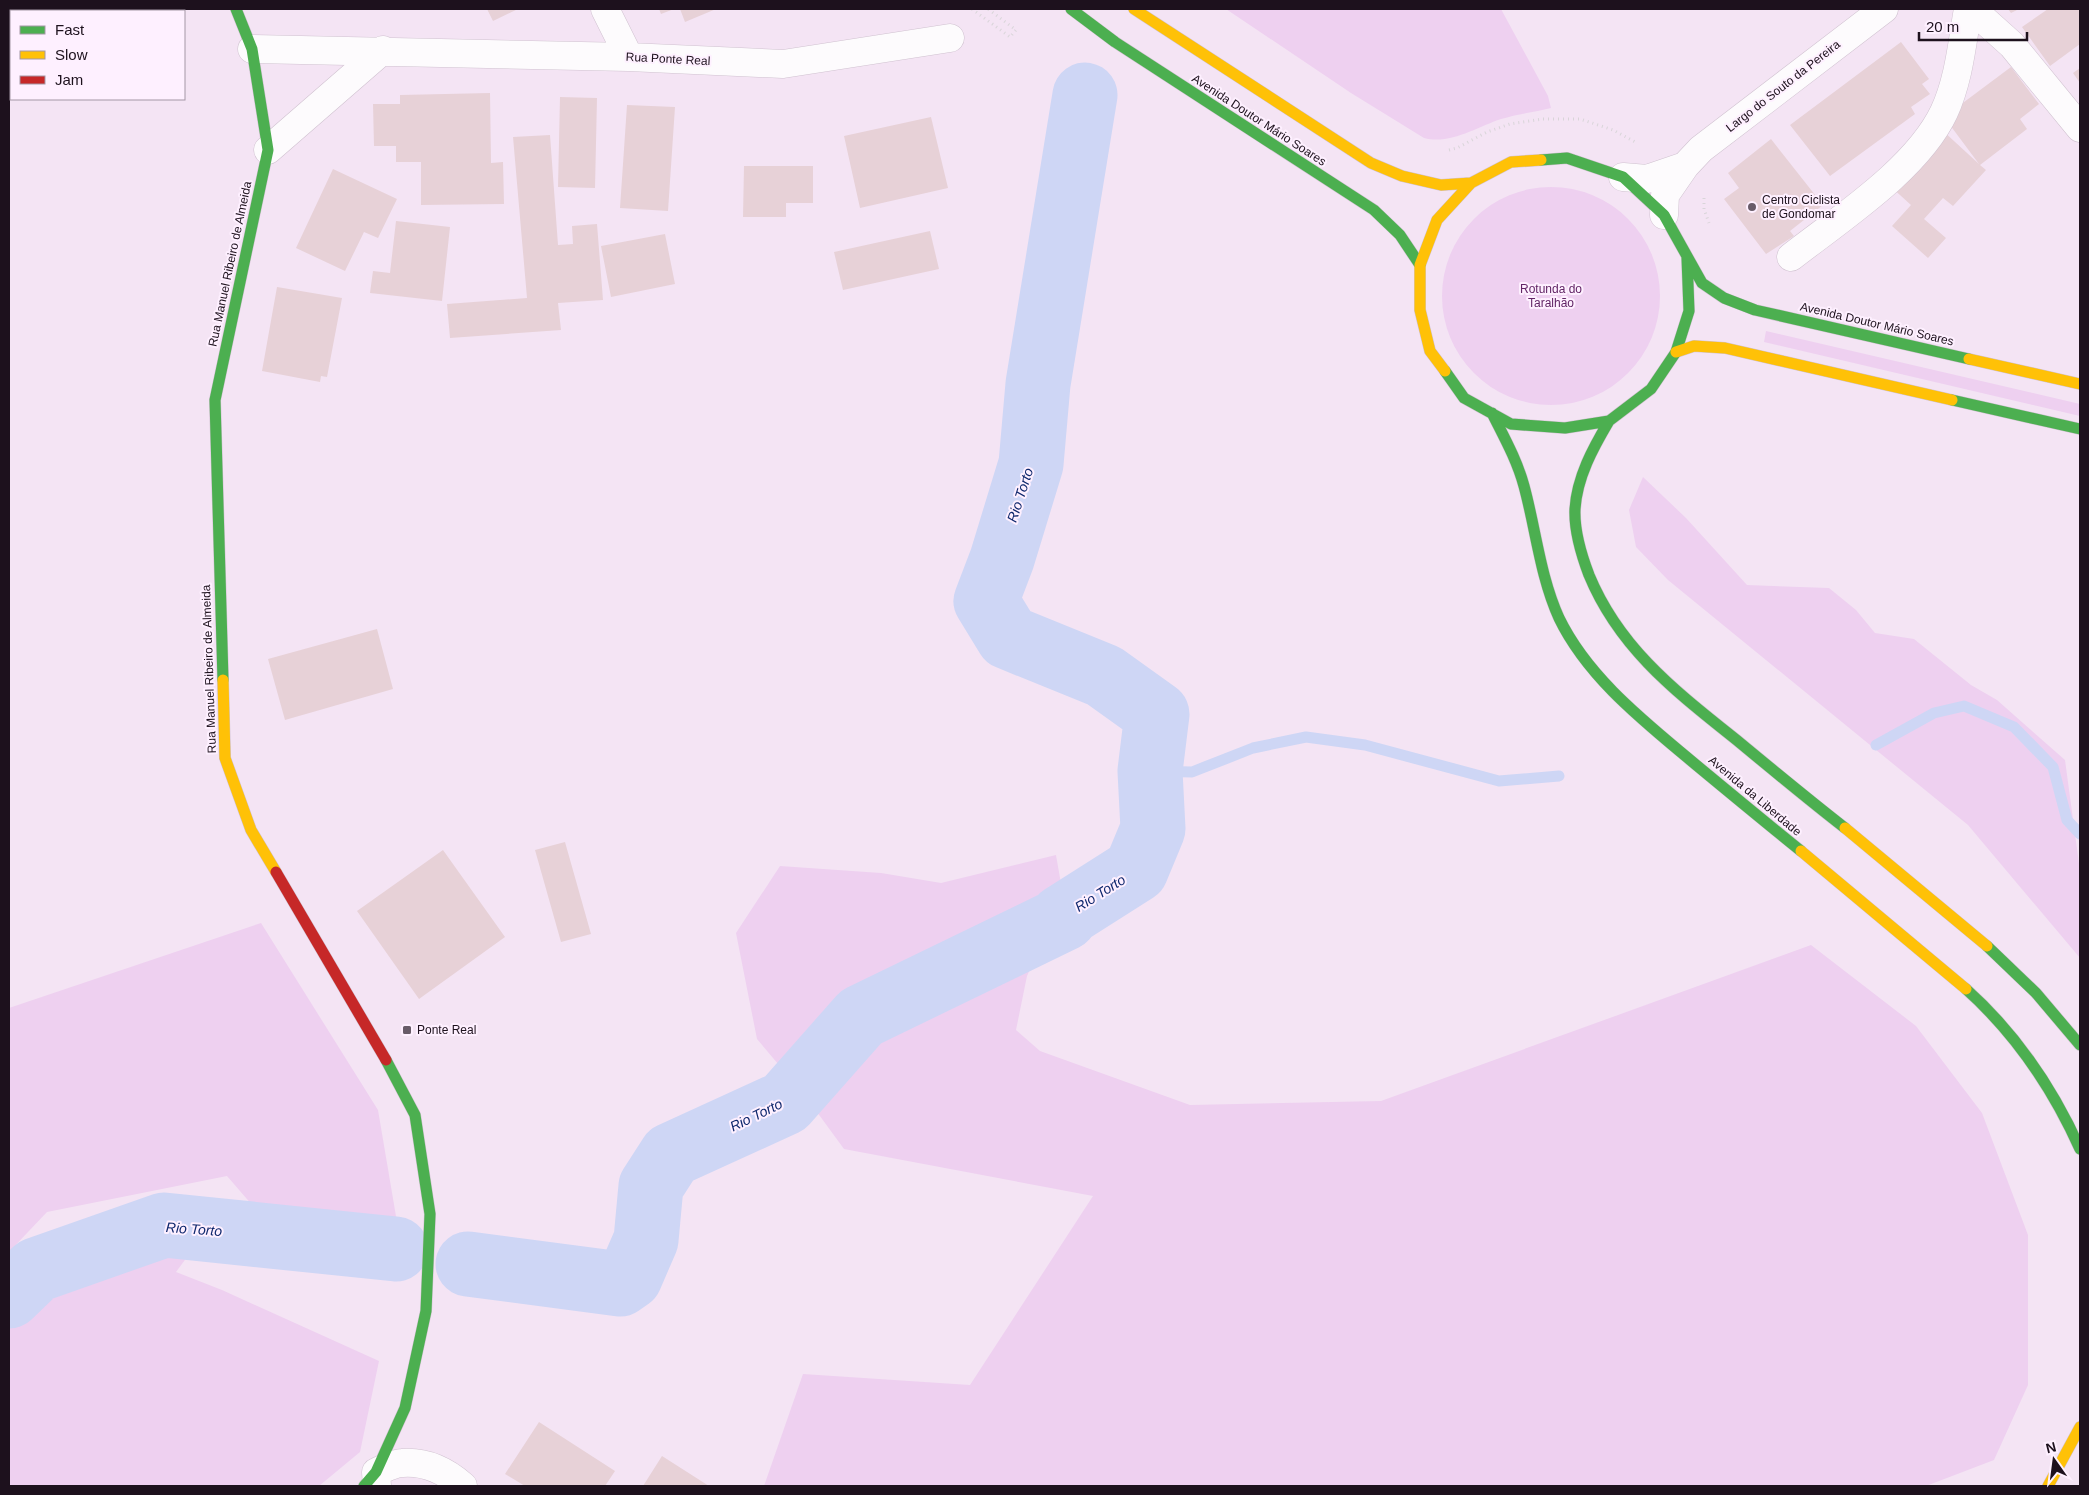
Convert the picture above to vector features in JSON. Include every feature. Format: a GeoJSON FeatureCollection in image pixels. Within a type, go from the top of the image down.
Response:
{"type":"FeatureCollection","features":[{"type":"Feature","properties":{"kind":"main road","name":"Rua Manuel Ribeiro de Almeida"},"geometry":{"type":"LineString","coordinates":[[236,9],[252,49],[268,150],[215,400],[225,758],[251,830],[374,1036],[415,1115],[430,1214],[426,1311],[405,1408],[372,1481]]}},
{"type":"Feature","properties":{"kind":"main road","name":"Avenida Doutor Mário Soares"},"geometry":{"type":"LineString","coordinates":[[1071,9],[1131,53],[1374,210],[1400,235],[1420,265]]}},
{"type":"Feature","properties":{"kind":"main road","name":"Avenida Doutor Mário Soares"},"geometry":{"type":"LineString","coordinates":[[1134,9],[1168,33],[1371,163],[1402,176],[1441,185],[1471,182]]}},
{"type":"Feature","properties":{"kind":"main road","name":"Avenida Doutor Mário Soares"},"geometry":{"type":"LineString","coordinates":[[1687,258],[1689,311],[1676,352],[1651,389],[1609,421],[1565,428],[1512,424],[1464,398],[1430,351],[1420,310],[1420,265],[1437,220],[1471,182],[1510,162],[1567,158],[1623,178],[1664,214],[1702,283],[1724,298],[1755,310],[2080,384]]}},
{"type":"Feature","properties":{"kind":"main road"},"geometry":{"type":"LineString","coordinates":[[1676,352],[1694,346],[1725,348],[2080,429]]}},
{"type":"Feature","properties":{"kind":"main road","name":"Avenida da Liberdade"},"geometry":{"type":"LineString","coordinates":[[1492,413],[1516,462],[1524,486],[1538,556],[1548,589],[1560,618],[1582,656],[1622,702],[1968,990],[2007,1031],[2041,1075],[2069,1122],[2080,1149]]}},
{"type":"Feature","properties":{"kind":"main road"},"geometry":{"type":"LineString","coordinates":[[1609,421],[1595,444],[1581,478],[1574,510],[1578,539],[1588,572],[1601,600],[1632,647],[1674,690],[1974,933],[2020,977],[2065,1025],[2080,1045]]}},
{"type":"Feature","properties":{"kind":"main road"},"geometry":{"type":"LineString","coordinates":[[2048,1486],[2080,1427]]}},
{"type":"Feature","properties":{"kind":"street"},"geometry":{"type":"LineString","coordinates":[[606,9],[630,57]]}},
{"type":"Feature","properties":{"kind":"street","name":"Largo do Souto da Pereira"},"geometry":{"type":"LineString","coordinates":[[1664,214],[1665,195],[1685,166],[1701,149],[1884,9]]}},
{"type":"Feature","properties":{"kind":"street"},"geometry":{"type":"LineString","coordinates":[[1791,257],[1876,191],[1903,167],[1928,140],[1944,113],[1953,90],[1968,9]]}},
{"type":"Feature","properties":{"kind":"street"},"geometry":{"type":"LineString","coordinates":[[1972,9],[2012,45],[2080,128]]}},
{"type":"Feature","properties":{"kind":"street","name":"Rua Ponte Real"},"geometry":{"type":"LineString","coordinates":[[252,49],[383,50],[630,57],[783,64],[950,38]]}},
{"type":"Feature","properties":{"kind":"street"},"geometry":{"type":"LineString","coordinates":[[268,150],[383,50]]}},
{"type":"Feature","properties":{"kind":"street","name":"Largo do Souto da Pereira"},"geometry":{"type":"LineString","coordinates":[[1623,178],[1647,179],[1685,166]]}},
{"type":"Feature","properties":{"kind":"street"},"geometry":{"type":"LineString","coordinates":[[372,1481],[401,1463],[423,1464],[442,1470],[463,1486]]}},
{"type":"Feature","properties":{"kind":"path"},"geometry":{"type":"LineString","coordinates":[[972,9],[1010,37],[1016,30],[988,9]]}},
{"type":"Feature","properties":{"kind":"path"},"geometry":{"type":"LineString","coordinates":[[1444,151],[1457,148],[1487,132],[1510,124],[1543,119],[1580,119],[1612,130],[1640,144]]}},
{"type":"Feature","properties":{"kind":"path"},"geometry":{"type":"LineString","coordinates":[[1704,195],[1704,209],[1709,226]]}},
{"type":"Feature","properties":{"kind":"green space"},"geometry":{"type":"Polygon","coordinates":[[[1226,9],[1501,9],[1548,96],[1551,108],[1501,119],[1453,137],[1434,140],[1424,138],[1351,93],[1226,9]]]}},
{"type":"Feature","properties":{"kind":"green space","name":"Rotunda do Taralhão"},"geometry":{"type":"Polygon","coordinates":[[[1551,187],[1572,189],[1593,196],[1602,200],[1628,219],[1647,245],[1651,254],[1658,275],[1660,296],[1658,317],[1651,338],[1647,347],[1628,373],[1602,392],[1593,396],[1572,403],[1551,405],[1530,403],[1509,396],[1500,392],[1474,373],[1455,347],[1451,338],[1444,317],[1442,296],[1444,275],[1451,254],[1455,245],[1474,219],[1500,200],[1509,196],[1530,189],[1551,187]]]}},
{"type":"Feature","properties":{"kind":"green space"},"geometry":{"type":"Polygon","coordinates":[[[1766,331],[2080,404],[2080,416],[1764,342],[1766,331]]]}},
{"type":"Feature","properties":{"kind":"green space"},"geometry":{"type":"Polygon","coordinates":[[[1643,477],[1686,518],[1747,585],[1829,588],[1856,610],[1875,633],[1914,639],[1971,685],[1997,700],[2065,760],[2080,871],[2080,958],[1968,825],[1668,580],[1636,547],[1629,510],[1643,477]]]}},
{"type":"Feature","properties":{"kind":"green space"},"geometry":{"type":"Polygon","coordinates":[[[1056,855],[1063,895],[1027,976],[1016,1030],[1040,1051],[1190,1105],[1381,1101],[1811,945],[1916,1026],[1982,1113],[2028,1235],[2028,1385],[1994,1460],[1926,1486],[764,1486],[803,1374],[970,1385],[1093,1196],[844,1149],[806,1097],[757,1039],[736,933],[780,866],[881,873],[941,883],[1056,855]]]}},
{"type":"Feature","properties":{"kind":"green space"},"geometry":{"type":"Polygon","coordinates":[[[261,923],[378,1110],[399,1234],[259,1213],[227,1176],[47,1212],[9,1252],[9,1008],[261,923]]]}},
{"type":"Feature","properties":{"kind":"green space"},"geometry":{"type":"Polygon","coordinates":[[[161,1235],[196,1245],[176,1272],[222,1290],[379,1361],[360,1452],[319,1486],[9,1486],[9,1278],[120,1251],[161,1235]]]}},
{"type":"Feature","properties":{"kind":"building"},"geometry":{"type":"Polygon","coordinates":[[[487,9],[518,9],[493,21],[487,9]]]}},
{"type":"Feature","properties":{"kind":"building"},"geometry":{"type":"Polygon","coordinates":[[[659,9],[674,9],[661,14],[659,9]]]}},
{"type":"Feature","properties":{"kind":"building"},"geometry":{"type":"Polygon","coordinates":[[[680,9],[716,9],[685,22],[680,9]]]}},
{"type":"Feature","properties":{"kind":"building"},"geometry":{"type":"Polygon","coordinates":[[[2008,9],[2019,9],[2011,13],[2008,9]]]}},
{"type":"Feature","properties":{"kind":"building"},"geometry":{"type":"Polygon","coordinates":[[[2048,9],[2080,9],[2080,44],[2050,66],[2022,27],[2048,9]]]}},
{"type":"Feature","properties":{"kind":"building"},"geometry":{"type":"Polygon","coordinates":[[[1901,42],[1929,79],[1922,84],[1930,94],[1911,107],[1915,114],[1830,176],[1790,125],[1901,42]]]}},
{"type":"Feature","properties":{"kind":"building"},"geometry":{"type":"Polygon","coordinates":[[[2011,67],[2039,104],[2020,119],[2027,129],[1980,165],[1986,170],[1953,206],[1943,198],[1924,219],[1946,238],[1928,258],[1892,226],[1911,205],[1890,186],[1942,130],[1979,164],[1944,117],[2011,67]]]}},
{"type":"Feature","properties":{"kind":"building"},"geometry":{"type":"Polygon","coordinates":[[[2080,68],[2080,83],[2073,73],[2080,68]]]}},
{"type":"Feature","properties":{"kind":"building"},"geometry":{"type":"Polygon","coordinates":[[[490,93],[491,163],[503,162],[504,204],[421,205],[421,162],[396,162],[396,146],[374,146],[373,104],[400,104],[400,95],[490,93]]]}},
{"type":"Feature","properties":{"kind":"building"},"geometry":{"type":"Polygon","coordinates":[[[560,97],[597,98],[595,188],[558,187],[560,97]]]}},
{"type":"Feature","properties":{"kind":"building"},"geometry":{"type":"Polygon","coordinates":[[[627,105],[675,107],[668,211],[620,208],[627,105]]]}},
{"type":"Feature","properties":{"kind":"building"},"geometry":{"type":"Polygon","coordinates":[[[931,117],[948,188],[860,208],[844,136],[931,117]]]}},
{"type":"Feature","properties":{"kind":"building"},"geometry":{"type":"Polygon","coordinates":[[[550,135],[558,245],[573,244],[572,226],[597,224],[603,300],[558,303],[561,330],[450,338],[447,304],[527,298],[513,137],[550,135]]]}},
{"type":"Feature","properties":{"kind":"building","name":"Centro Ciclista de Gondomar"},"geometry":{"type":"Polygon","coordinates":[[[1771,139],[1823,205],[1790,231],[1794,236],[1766,254],[1724,199],[1739,188],[1728,173],[1771,139]]]}},
{"type":"Feature","properties":{"kind":"building"},"geometry":{"type":"Polygon","coordinates":[[[744,166],[813,166],[813,203],[786,203],[786,217],[743,217],[744,166]]]}},
{"type":"Feature","properties":{"kind":"building"},"geometry":{"type":"Polygon","coordinates":[[[333,169],[397,199],[378,238],[364,232],[345,271],[296,248],[333,169]]]}},
{"type":"Feature","properties":{"kind":"building"},"geometry":{"type":"Polygon","coordinates":[[[396,221],[450,227],[442,301],[370,293],[373,271],[390,273],[396,221]]]}},
{"type":"Feature","properties":{"kind":"building"},"geometry":{"type":"Polygon","coordinates":[[[930,231],[939,269],[843,290],[834,252],[930,231]]]}},
{"type":"Feature","properties":{"kind":"building"},"geometry":{"type":"Polygon","coordinates":[[[665,234],[675,284],[611,297],[601,246],[665,234]]]}},
{"type":"Feature","properties":{"kind":"building"},"geometry":{"type":"Polygon","coordinates":[[[277,287],[342,298],[327,377],[321,376],[320,382],[262,371],[277,287]]]}},
{"type":"Feature","properties":{"kind":"building"},"geometry":{"type":"Polygon","coordinates":[[[377,629],[393,689],[285,720],[268,659],[377,629]]]}},
{"type":"Feature","properties":{"kind":"building"},"geometry":{"type":"Polygon","coordinates":[[[565,842],[591,934],[561,942],[535,850],[565,842]]]}},
{"type":"Feature","properties":{"kind":"building"},"geometry":{"type":"Polygon","coordinates":[[[443,850],[505,937],[419,999],[357,911],[443,850]]]}},
{"type":"Feature","properties":{"kind":"building"},"geometry":{"type":"Polygon","coordinates":[[[539,1422],[615,1471],[605,1486],[525,1486],[505,1474],[539,1422]]]}},
{"type":"Feature","properties":{"kind":"building"},"geometry":{"type":"Polygon","coordinates":[[[662,1456],[709,1486],[643,1486],[662,1456]]]}},
{"type":"Feature","properties":{"kind":"waterway","name":"Rio Torto"},"geometry":{"type":"LineString","coordinates":[[468,1264],[620,1284],[630,1277],[646,1240],[651,1186],[671,1155],[785,1103],[861,1017],[1065,918],[1062,917],[1136,870],[1153,829],[1150,771],[1157,714],[1104,676],[1008,637],[986,601],[1002,559],[1031,464],[1038,384],[1085,95]]}},
{"type":"Feature","properties":{"kind":"waterway"},"geometry":{"type":"LineString","coordinates":[[1876,745],[1934,713],[1964,706],[2014,727],[2053,767],[2067,820],[2080,834]]}},
{"type":"Feature","properties":{"kind":"waterway"},"geometry":{"type":"LineString","coordinates":[[1150,771],[1192,772],[1253,748],[1306,737],[1365,745],[1499,781],[1559,776]]}},
{"type":"Feature","properties":{"kind":"waterway","name":"Rio Torto"},"geometry":{"type":"LineString","coordinates":[[9,1296],[36,1270],[164,1225],[396,1249]]}},
{"type":"Feature","properties":{"kind":"traffic: fast"},"geometry":{"type":"LineString","coordinates":[[223,680],[215,400],[268,150],[252,49],[236,9]]}},
{"type":"Feature","properties":{"kind":"traffic: fast"},"geometry":{"type":"LineString","coordinates":[[1071,9],[1115,42],[1374,210],[1400,235],[1420,265]]}},
{"type":"Feature","properties":{"kind":"traffic: fast"},"geometry":{"type":"LineString","coordinates":[[1541,160],[1567,158],[1623,177],[1664,215],[1702,283],[1724,298],[1755,310],[1969,359]]}},
{"type":"Feature","properties":{"kind":"traffic: fast"},"geometry":{"type":"LineString","coordinates":[[1445,371],[1464,398],[1511,424],[1565,428],[1609,421],[1651,389],[1676,352],[1689,311],[1687,258]]}},
{"type":"Feature","properties":{"kind":"traffic: fast"},"geometry":{"type":"LineString","coordinates":[[1952,400],[2080,429]]}},
{"type":"Feature","properties":{"kind":"traffic: fast"},"geometry":{"type":"LineString","coordinates":[[1492,413],[1521,476],[1547,586],[1559,618],[1585,660],[1619,698],[1638,715],[1801,851]]}},
{"type":"Feature","properties":{"kind":"traffic: fast"},"geometry":{"type":"LineString","coordinates":[[1609,421],[1582,474],[1575,509],[1577,534],[1581,551],[1589,575],[1602,602],[1634,648],[1673,687],[1845,828]]}},
{"type":"Feature","properties":{"kind":"traffic: fast"},"geometry":{"type":"LineString","coordinates":[[1987,946],[2036,993],[2080,1045]]}},
{"type":"Feature","properties":{"kind":"traffic: fast"},"geometry":{"type":"LineString","coordinates":[[1966,989],[2001,1024],[2031,1063],[2058,1105],[2080,1149]]}},
{"type":"Feature","properties":{"kind":"traffic: fast"},"geometry":{"type":"LineString","coordinates":[[364,1486],[376,1472],[405,1408],[426,1311],[430,1214],[415,1115],[386,1060]]}},
{"type":"Feature","properties":{"kind":"traffic: slow"},"geometry":{"type":"LineString","coordinates":[[1134,9],[1371,163],[1402,176],[1441,185],[1471,183]]}},
{"type":"Feature","properties":{"kind":"traffic: slow"},"geometry":{"type":"LineString","coordinates":[[1445,371],[1430,351],[1420,310],[1420,265],[1437,220],[1471,183],[1511,162],[1541,160]]}},
{"type":"Feature","properties":{"kind":"traffic: slow"},"geometry":{"type":"LineString","coordinates":[[1676,352],[1694,346],[1725,348],[1952,400]]}},
{"type":"Feature","properties":{"kind":"traffic: slow"},"geometry":{"type":"LineString","coordinates":[[1969,359],[2080,384]]}},
{"type":"Feature","properties":{"kind":"traffic: slow"},"geometry":{"type":"LineString","coordinates":[[223,680],[225,758],[251,830],[276,872]]}},
{"type":"Feature","properties":{"kind":"traffic: slow"},"geometry":{"type":"LineString","coordinates":[[1845,828],[1987,946]]}},
{"type":"Feature","properties":{"kind":"traffic: slow"},"geometry":{"type":"LineString","coordinates":[[1801,851],[1966,989]]}},
{"type":"Feature","properties":{"kind":"traffic: slow"},"geometry":{"type":"LineString","coordinates":[[2048,1486],[2080,1427]]}},
{"type":"Feature","properties":{"kind":"traffic: jam"},"geometry":{"type":"LineString","coordinates":[[276,872],[386,1060]]}},
{"type":"Feature","properties":{"kind":"place","name":"Centro Ciclista de Gondomar"},"geometry":{"type":"Point","coordinates":[1752,207]}},
{"type":"Feature","properties":{"kind":"place","name":"Ponte Real"},"geometry":{"type":"Point","coordinates":[407,1030]}}]}
